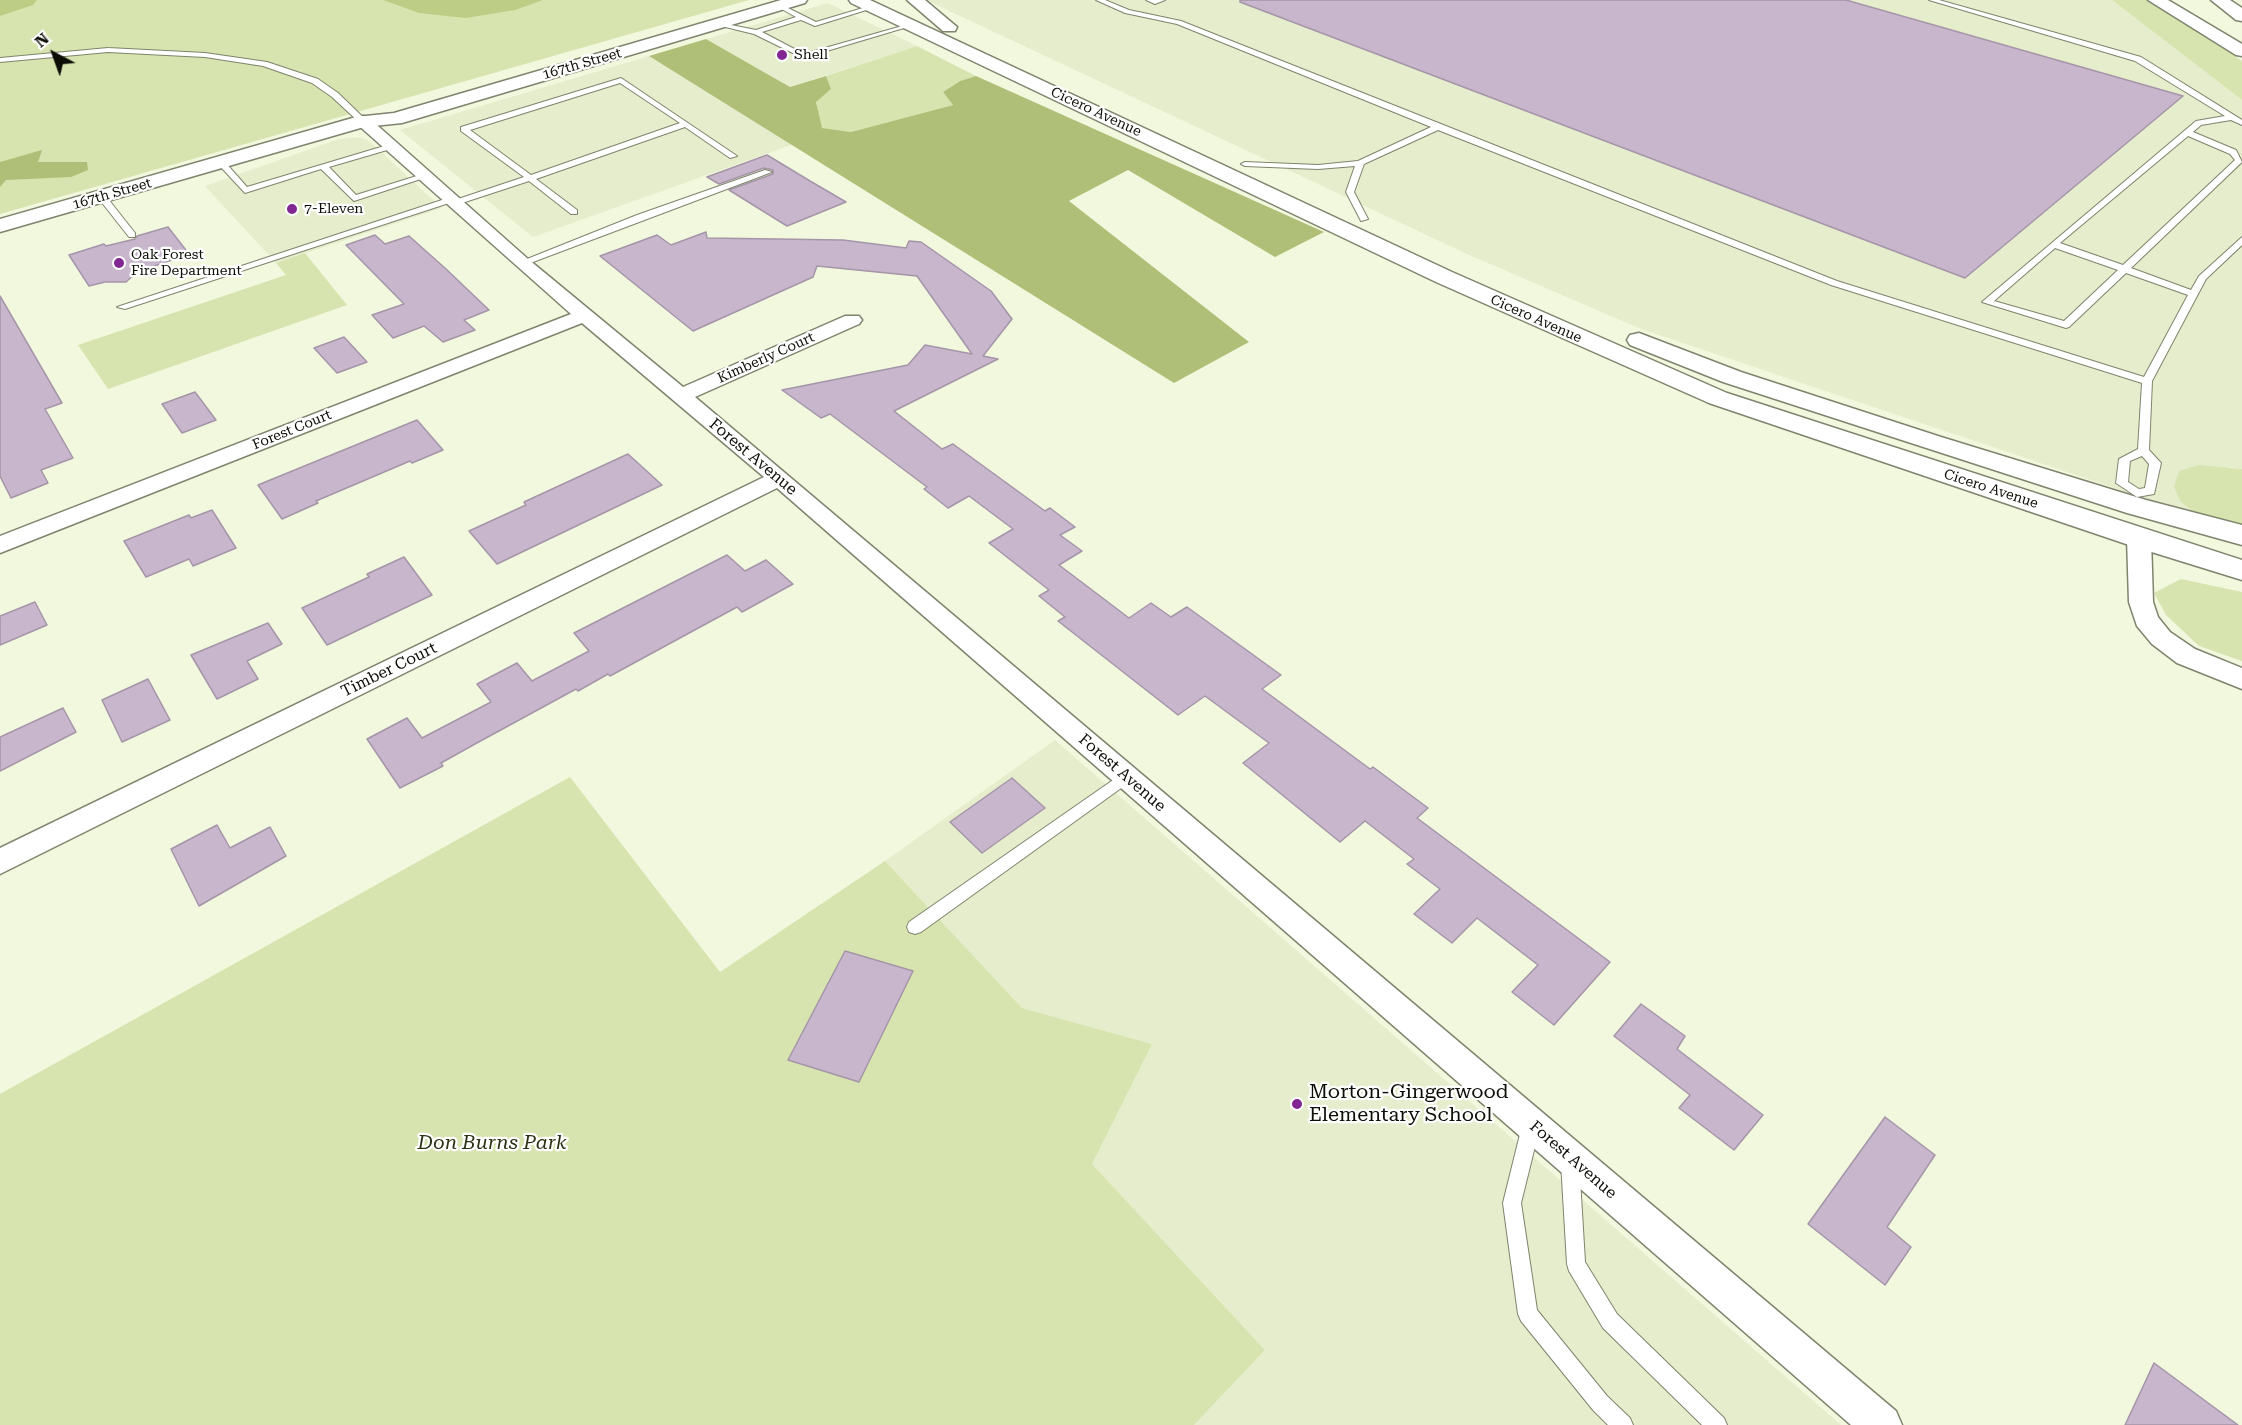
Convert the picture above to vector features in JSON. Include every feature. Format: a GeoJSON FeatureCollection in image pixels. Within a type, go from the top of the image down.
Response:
{"type":"FeatureCollection","features":[{"type":"Feature","properties":{"kind":"main road","name":"167th Street"},"geometry":{"type":"LineString","coordinates":[[363,122],[376,112],[771,3],[799,0]]}},
{"type":"Feature","properties":{"kind":"main road"},"geometry":{"type":"LineString","coordinates":[[915,0],[949,27]]}},
{"type":"Feature","properties":{"kind":"main road"},"geometry":{"type":"LineString","coordinates":[[2156,0],[2242,51]]}},
{"type":"Feature","properties":{"kind":"main road"},"geometry":{"type":"LineString","coordinates":[[2182,0],[2242,44]]}},
{"type":"Feature","properties":{"kind":"main road"},"geometry":{"type":"LineString","coordinates":[[2219,0],[2242,16]]}},
{"type":"Feature","properties":{"kind":"main road","name":"Cicero Avenue"},"geometry":{"type":"LineString","coordinates":[[874,2],[949,27],[1568,312],[1732,377],[1932,443],[2137,500],[2242,535]]}},
{"type":"Feature","properties":{"kind":"main road","name":"Cicero Avenue"},"geometry":{"type":"LineString","coordinates":[[874,2],[911,25],[1444,277],[1707,393],[2139,538],[2242,570]]}},
{"type":"Feature","properties":{"kind":"main road","name":"167th Street"},"geometry":{"type":"LineString","coordinates":[[0,226],[363,122],[395,119],[716,24],[771,3]]}},
{"type":"Feature","properties":{"kind":"main road"},"geometry":{"type":"LineString","coordinates":[[2137,500],[2139,538]]}},
{"type":"Feature","properties":{"kind":"street","name":"Forest Avenue"},"geometry":{"type":"LineString","coordinates":[[363,122],[522,263],[681,395],[1882,1425]]}},
{"type":"Feature","properties":{"kind":"street","name":"Forest Court"},"geometry":{"type":"LineString","coordinates":[[0,545],[585,315]]}},
{"type":"Feature","properties":{"kind":"street","name":"Kimberly Court"},"geometry":{"type":"LineString","coordinates":[[681,395],[852,320]]}},
{"type":"Feature","properties":{"kind":"street","name":"Timber Court"},"geometry":{"type":"LineString","coordinates":[[0,862],[778,478]]}},
{"type":"Feature","properties":{"kind":"street"},"geometry":{"type":"LineString","coordinates":[[2139,538],[2141,602],[2146,620],[2161,638],[2186,656],[2242,679]]}},
{"type":"Feature","properties":{"kind":"lane"},"geometry":{"type":"LineString","coordinates":[[1099,0],[1127,12],[1179,22],[1834,283],[2147,381]]}},
{"type":"Feature","properties":{"kind":"lane"},"geometry":{"type":"LineString","coordinates":[[1149,0],[1155,2],[1162,0]]}},
{"type":"Feature","properties":{"kind":"lane"},"geometry":{"type":"LineString","coordinates":[[1932,0],[2138,59],[2242,123]]}},
{"type":"Feature","properties":{"kind":"lane"},"geometry":{"type":"LineString","coordinates":[[771,3],[815,24],[874,2]]}},
{"type":"Feature","properties":{"kind":"lane"},"geometry":{"type":"LineString","coordinates":[[756,32],[802,17]]}},
{"type":"Feature","properties":{"kind":"lane"},"geometry":{"type":"LineString","coordinates":[[716,24],[756,32],[803,56],[911,25]]}},
{"type":"Feature","properties":{"kind":"lane"},"geometry":{"type":"LineString","coordinates":[[0,60],[108,50],[205,55],[264,64],[315,81],[363,122]]}},
{"type":"Feature","properties":{"kind":"lane"},"geometry":{"type":"LineString","coordinates":[[574,212],[465,129],[621,80],[733,156]]}},
{"type":"Feature","properties":{"kind":"lane"},"geometry":{"type":"LineString","coordinates":[[2187,134],[2233,152],[2239,160],[2066,325],[1987,303],[2199,123],[2233,117]]}},
{"type":"Feature","properties":{"kind":"lane"},"geometry":{"type":"LineString","coordinates":[[122,307],[530,178],[686,124]]}},
{"type":"Feature","properties":{"kind":"lane"},"geometry":{"type":"LineString","coordinates":[[1245,164],[1318,167],[1359,163],[1438,127]]}},
{"type":"Feature","properties":{"kind":"lane"},"geometry":{"type":"LineString","coordinates":[[221,163],[245,190],[391,146]]}},
{"type":"Feature","properties":{"kind":"lane"},"geometry":{"type":"LineString","coordinates":[[1359,163],[1350,192],[1364,219]]}},
{"type":"Feature","properties":{"kind":"lane"},"geometry":{"type":"LineString","coordinates":[[323,166],[354,198],[426,176]]}},
{"type":"Feature","properties":{"kind":"lane"},"geometry":{"type":"LineString","coordinates":[[522,263],[640,217],[768,172]]}},
{"type":"Feature","properties":{"kind":"lane"},"geometry":{"type":"LineString","coordinates":[[102,197],[132,235]]}},
{"type":"Feature","properties":{"kind":"lane"},"geometry":{"type":"LineString","coordinates":[[2143,451],[2125,459],[2122,483],[2137,500],[2150,491],[2155,463],[2143,451],[2147,381],[2202,278],[2242,240]]}},
{"type":"Feature","properties":{"kind":"lane"},"geometry":{"type":"LineString","coordinates":[[2054,244],[2192,293]]}},
{"type":"Feature","properties":{"kind":"lane"},"geometry":{"type":"LineString","coordinates":[[915,927],[1126,777]]}},
{"type":"Feature","properties":{"kind":"lane"},"geometry":{"type":"LineString","coordinates":[[1532,1124],[1512,1203],[1528,1314],[1600,1402],[1623,1425]]}},
{"type":"Feature","properties":{"kind":"lane"},"geometry":{"type":"LineString","coordinates":[[1570,1157],[1576,1264],[1610,1321],[1717,1425]]}},
{"type":"Feature","properties":{"kind":"shaded area"},"geometry":{"type":"Polygon","coordinates":[[[0,0],[37,0],[33,5],[0,16],[0,0]]]}},
{"type":"Feature","properties":{"kind":"shaded area"},"geometry":{"type":"Polygon","coordinates":[[[383,0],[543,0],[515,10],[466,18],[419,13],[383,0]]]}},
{"type":"Feature","properties":{"kind":"shaded area"},"geometry":{"type":"Polygon","coordinates":[[[926,0],[2112,0],[2242,100],[2242,469],[2230,467],[2174,487],[2180,501],[2198,516],[1641,329],[1467,254],[926,0]]]}},
{"type":"Feature","properties":{"kind":"shaded area"},"geometry":{"type":"Polygon","coordinates":[[[828,3],[917,46],[790,87],[706,39],[828,3]]]}},
{"type":"Feature","properties":{"kind":"shaded area"},"geometry":{"type":"Polygon","coordinates":[[[706,39],[790,87],[826,76],[831,89],[816,102],[822,128],[851,132],[953,105],[943,92],[960,81],[976,76],[1324,232],[1275,257],[1128,170],[1069,201],[1249,342],[1174,383],[649,56],[706,39]]]}},
{"type":"Feature","properties":{"kind":"shaded area"},"geometry":{"type":"Polygon","coordinates":[[[649,56],[794,144],[533,237],[400,130],[649,56]]]}},
{"type":"Feature","properties":{"kind":"shaded area"},"geometry":{"type":"Polygon","coordinates":[[[357,137],[368,140],[442,208],[276,263],[205,186],[339,139],[357,137]]]}},
{"type":"Feature","properties":{"kind":"shaded area"},"geometry":{"type":"Polygon","coordinates":[[[42,150],[38,162],[87,162],[88,170],[71,177],[6,180],[0,187],[0,162],[42,150]]]}},
{"type":"Feature","properties":{"kind":"shaded area","name":"Morton-Gingerwood Elementary School"},"geometry":{"type":"Polygon","coordinates":[[[1055,740],[1841,1425],[1194,1425],[1265,1350],[1092,1164],[1152,1044],[1022,1008],[885,861],[1055,740]]]}},
{"type":"Feature","properties":{"kind":"green space"},"geometry":{"type":"Polygon","coordinates":[[[0,0],[749,0],[0,214],[0,0]]]}},
{"type":"Feature","properties":{"kind":"green space"},"geometry":{"type":"Polygon","coordinates":[[[2112,0],[2147,0],[2183,20],[2242,61],[2242,100],[2112,0]]]}},
{"type":"Feature","properties":{"kind":"green space"},"geometry":{"type":"Polygon","coordinates":[[[917,46],[976,76],[960,81],[943,92],[953,105],[851,132],[821,128],[816,101],[831,89],[826,76],[917,46]]]}},
{"type":"Feature","properties":{"kind":"green space"},"geometry":{"type":"Polygon","coordinates":[[[305,253],[347,305],[108,389],[78,345],[286,275],[276,263],[305,253]]]}},
{"type":"Feature","properties":{"kind":"green space"},"geometry":{"type":"Polygon","coordinates":[[[2199,465],[2242,469],[2242,528],[2198,516],[2180,501],[2174,487],[2179,471],[2199,465]]]}},
{"type":"Feature","properties":{"kind":"green space"},"geometry":{"type":"Polygon","coordinates":[[[2181,579],[2242,592],[2242,661],[2199,646],[2166,615],[2154,593],[2181,579]]]}},
{"type":"Feature","properties":{"kind":"green space","name":"Don Burns Park"},"geometry":{"type":"Polygon","coordinates":[[[570,777],[720,972],[885,861],[1022,1008],[1152,1044],[1092,1164],[1265,1350],[1194,1425],[0,1425],[0,1094],[570,777]]]}},
{"type":"Feature","properties":{"kind":"building"},"geometry":{"type":"Polygon","coordinates":[[[1240,0],[1846,0],[2183,96],[1965,278],[1240,2],[1240,0]]]}},
{"type":"Feature","properties":{"kind":"building"},"geometry":{"type":"Polygon","coordinates":[[[767,155],[846,202],[787,226],[729,190],[773,174],[773,170],[764,168],[719,184],[707,177],[767,155]]]}},
{"type":"Feature","properties":{"kind":"building","name":"Oak Forest Fire Department"},"geometry":{"type":"Polygon","coordinates":[[[168,227],[189,254],[137,272],[126,282],[105,282],[89,286],[69,255],[104,244],[106,246],[135,239],[137,236],[168,227]]]}},
{"type":"Feature","properties":{"kind":"building"},"geometry":{"type":"Polygon","coordinates":[[[706,232],[707,238],[843,240],[906,248],[909,241],[921,242],[991,291],[1012,319],[983,356],[998,359],[894,411],[942,449],[953,444],[1045,511],[1050,508],[1075,527],[1060,535],[1082,551],[1059,565],[1129,618],[1151,603],[1171,617],[1187,607],[1281,675],[1262,689],[1370,769],[1373,767],[1428,808],[1417,818],[1610,962],[1554,1025],[1512,992],[1538,965],[1477,918],[1452,943],[1414,914],[1440,889],[1407,864],[1414,859],[1365,821],[1340,842],[1243,763],[1269,743],[1205,696],[1178,715],[1058,621],[1065,617],[1039,596],[1049,590],[989,543],[1013,529],[969,496],[948,508],[924,489],[927,487],[830,414],[821,418],[782,390],[908,365],[925,345],[972,354],[917,276],[817,266],[813,277],[693,331],[600,256],[657,235],[671,245],[706,232]]]}},
{"type":"Feature","properties":{"kind":"building"},"geometry":{"type":"Polygon","coordinates":[[[375,235],[385,244],[409,236],[446,269],[489,310],[464,320],[475,330],[443,342],[424,326],[393,338],[372,315],[404,304],[346,245],[375,235]]]}},
{"type":"Feature","properties":{"kind":"building"},"geometry":{"type":"Polygon","coordinates":[[[0,296],[62,403],[45,409],[73,458],[41,470],[48,483],[11,498],[0,476],[0,296]]]}},
{"type":"Feature","properties":{"kind":"building"},"geometry":{"type":"Polygon","coordinates":[[[344,337],[367,362],[337,373],[314,348],[344,337]]]}},
{"type":"Feature","properties":{"kind":"building"},"geometry":{"type":"Polygon","coordinates":[[[195,392],[216,420],[182,433],[162,404],[195,392]]]}},
{"type":"Feature","properties":{"kind":"building"},"geometry":{"type":"Polygon","coordinates":[[[417,420],[443,450],[412,463],[410,461],[316,501],[318,503],[282,519],[258,485],[417,420]]]}},
{"type":"Feature","properties":{"kind":"building"},"geometry":{"type":"Polygon","coordinates":[[[628,454],[662,485],[497,564],[469,531],[526,505],[524,502],[628,454]]]}},
{"type":"Feature","properties":{"kind":"building"},"geometry":{"type":"Polygon","coordinates":[[[212,510],[236,548],[193,566],[189,559],[146,577],[124,541],[189,515],[191,518],[212,510]]]}},
{"type":"Feature","properties":{"kind":"building"},"geometry":{"type":"Polygon","coordinates":[[[727,555],[745,571],[766,560],[793,584],[742,612],[737,607],[610,676],[608,674],[578,691],[576,689],[441,763],[443,766],[400,788],[367,739],[407,718],[422,738],[491,702],[477,684],[517,663],[532,681],[589,651],[574,633],[727,555]]]}},
{"type":"Feature","properties":{"kind":"building"},"geometry":{"type":"Polygon","coordinates":[[[404,557],[432,595],[327,645],[302,608],[369,577],[367,574],[404,557]]]}},
{"type":"Feature","properties":{"kind":"building"},"geometry":{"type":"Polygon","coordinates":[[[35,602],[47,625],[0,645],[0,616],[35,602]]]}},
{"type":"Feature","properties":{"kind":"building"},"geometry":{"type":"Polygon","coordinates":[[[268,623],[282,644],[247,661],[258,679],[217,699],[191,655],[268,623]]]}},
{"type":"Feature","properties":{"kind":"building"},"geometry":{"type":"Polygon","coordinates":[[[148,679],[170,720],[122,742],[102,700],[148,679]]]}},
{"type":"Feature","properties":{"kind":"building"},"geometry":{"type":"Polygon","coordinates":[[[63,708],[76,732],[0,771],[0,737],[63,708]]]}},
{"type":"Feature","properties":{"kind":"building"},"geometry":{"type":"Polygon","coordinates":[[[1012,778],[1045,808],[982,853],[950,822],[1012,778]]]}},
{"type":"Feature","properties":{"kind":"building"},"geometry":{"type":"Polygon","coordinates":[[[217,825],[230,848],[270,827],[286,856],[199,906],[171,849],[217,825]]]}},
{"type":"Feature","properties":{"kind":"building"},"geometry":{"type":"Polygon","coordinates":[[[845,951],[913,971],[859,1082],[788,1060],[845,951]]]}},
{"type":"Feature","properties":{"kind":"building"},"geometry":{"type":"Polygon","coordinates":[[[1641,1004],[1685,1036],[1677,1049],[1763,1115],[1734,1150],[1679,1108],[1690,1095],[1614,1036],[1641,1004]]]}},
{"type":"Feature","properties":{"kind":"building"},"geometry":{"type":"Polygon","coordinates":[[[1885,1117],[1935,1155],[1887,1227],[1911,1247],[1885,1285],[1808,1224],[1885,1117]]]}},
{"type":"Feature","properties":{"kind":"building"},"geometry":{"type":"Polygon","coordinates":[[[2154,1363],[2238,1425],[2125,1425],[2154,1363]]]}},
{"type":"Feature","properties":{"kind":"place","name":"Shell"},"geometry":{"type":"Point","coordinates":[782,55]}},
{"type":"Feature","properties":{"kind":"place","name":"7-Eleven"},"geometry":{"type":"Point","coordinates":[292,209]}},
{"type":"Feature","properties":{"kind":"place","name":"Oak Forest Fire Department"},"geometry":{"type":"Point","coordinates":[119,263]}},
{"type":"Feature","properties":{"kind":"place","name":"Morton-Gingerwood Elementary School"},"geometry":{"type":"Point","coordinates":[1297,1104]}}]}
